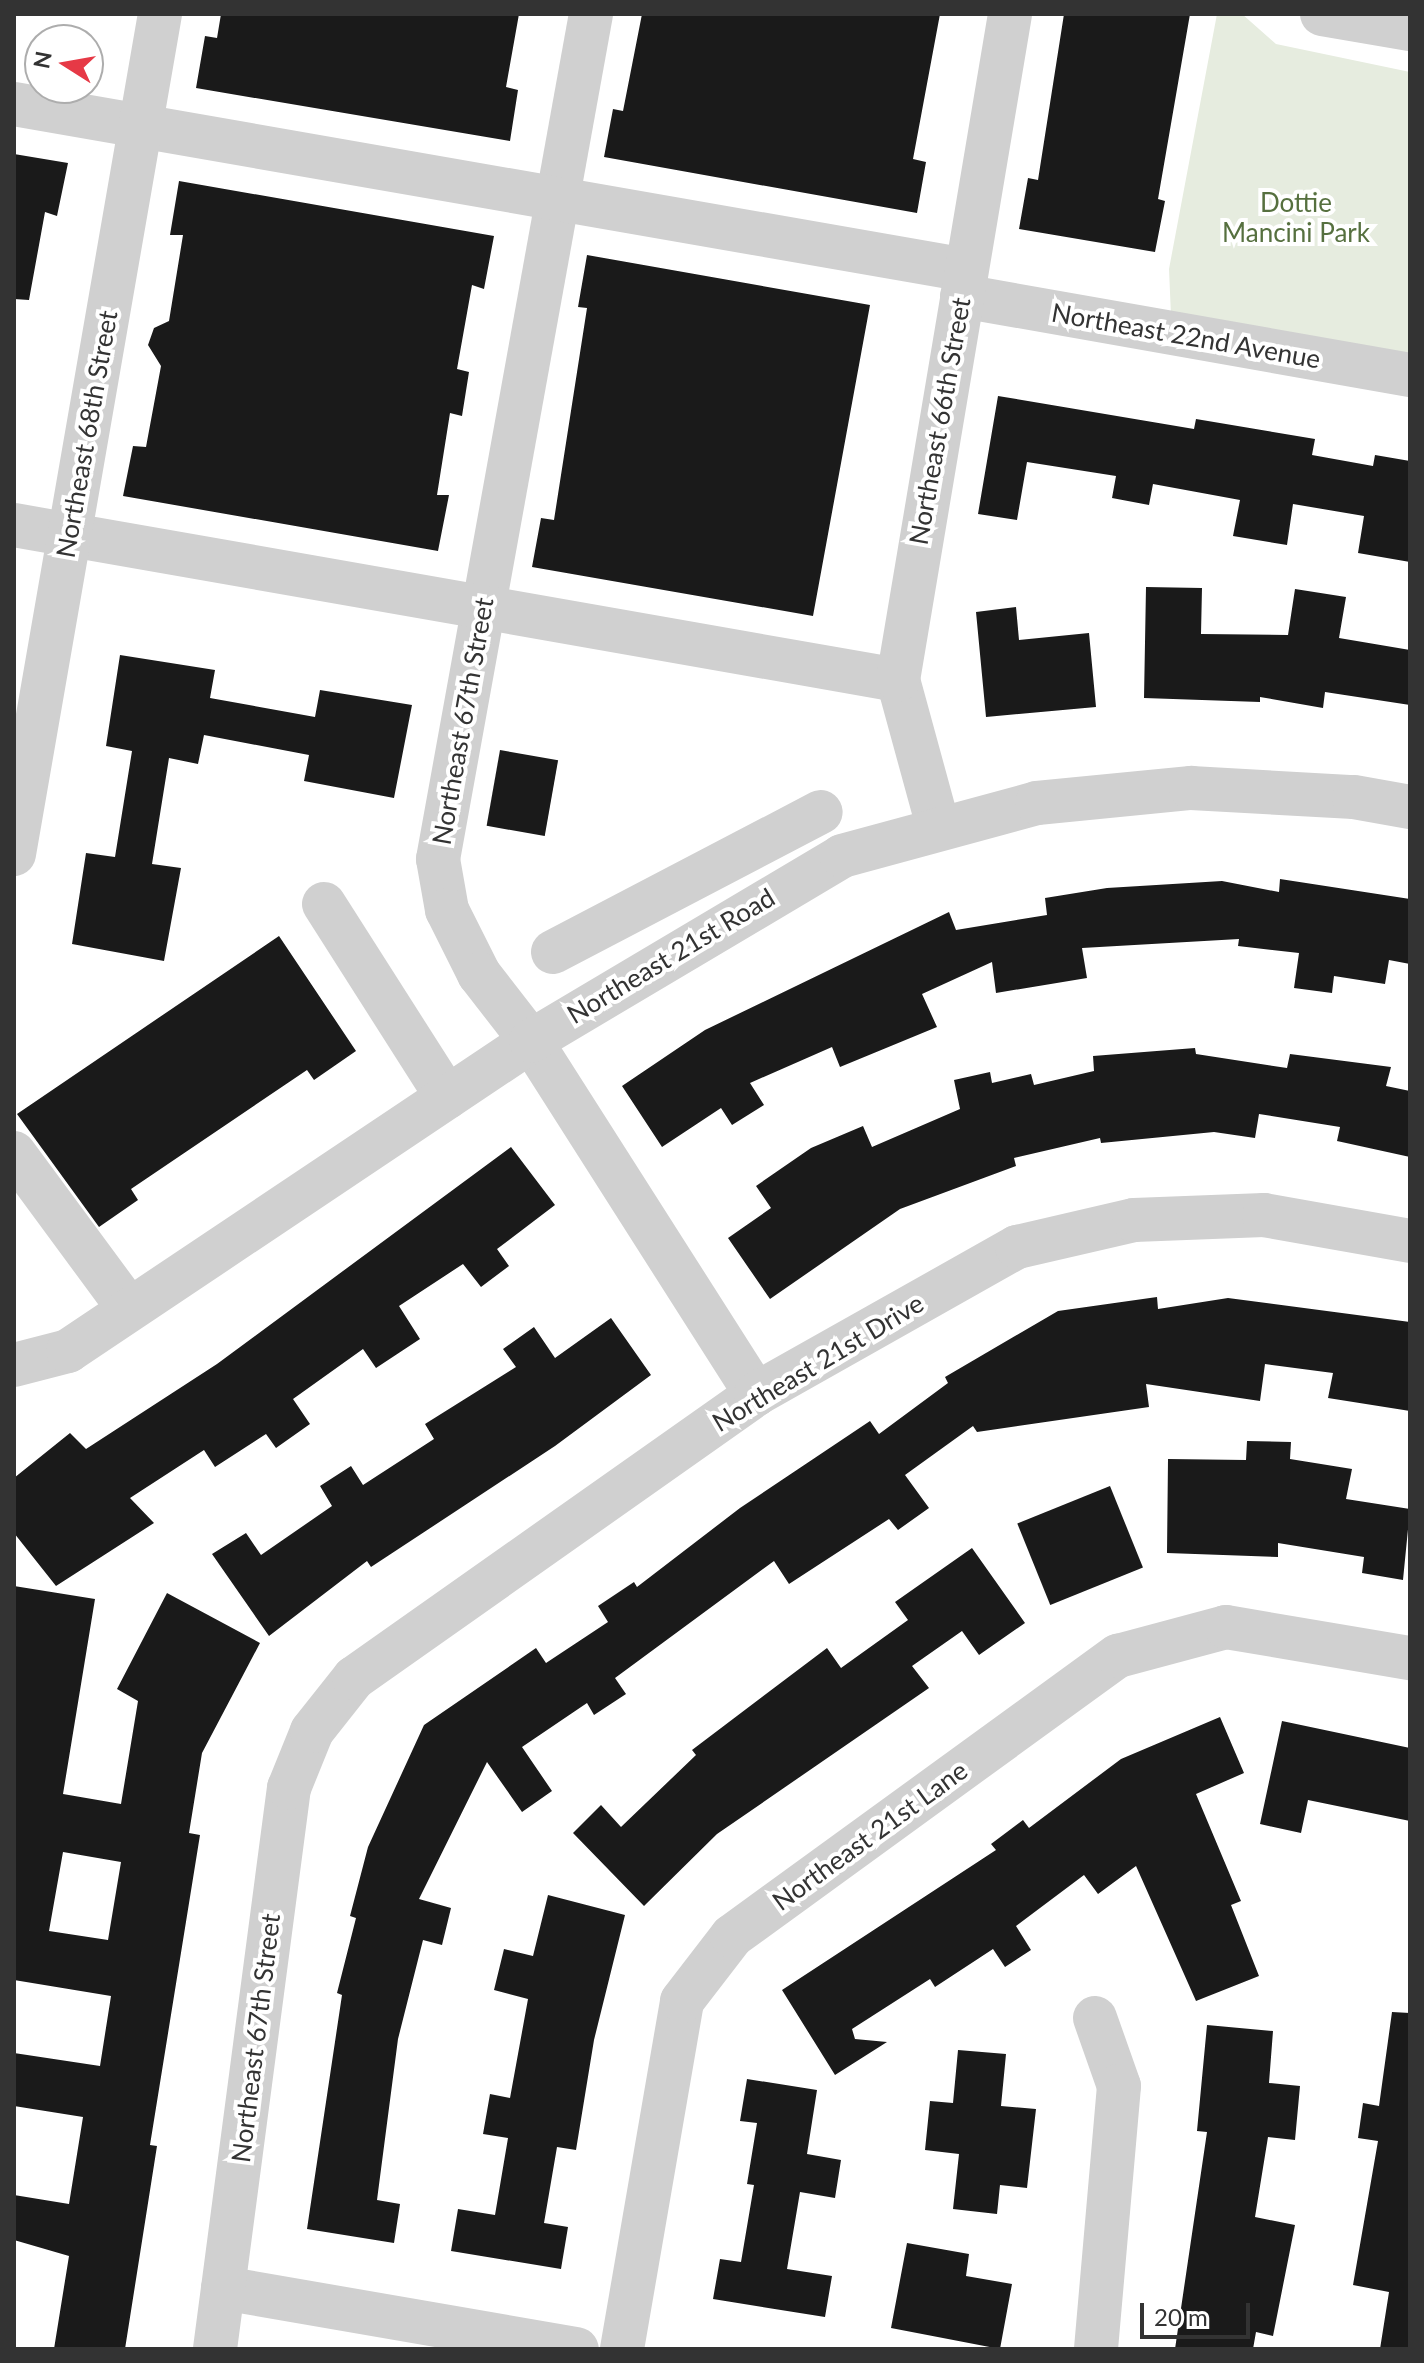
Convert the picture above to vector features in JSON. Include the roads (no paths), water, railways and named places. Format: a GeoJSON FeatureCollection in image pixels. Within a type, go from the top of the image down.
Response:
{"type":"FeatureCollection","features":[{"type":"Feature","properties":{"kind":"street","name":"Northeast 68th Street"},"geometry":{"type":"LineString","coordinates":[[14,854],[160,14]]}},
{"type":"Feature","properties":{"kind":"street","name":"Northeast 67th Street"},"geometry":{"type":"LineString","coordinates":[[591,14],[438,859],[447,910],[479,974],[531,1041],[756,1394]]}},
{"type":"Feature","properties":{"kind":"street","name":"Northeast 66th Street"},"geometry":{"type":"LineString","coordinates":[[938,826],[898,680],[1010,14]]}},
{"type":"Feature","properties":{"kind":"street"},"geometry":{"type":"LineString","coordinates":[[1322,14],[1410,29]]}},
{"type":"Feature","properties":{"kind":"street","name":"Northeast 22nd Avenue"},"geometry":{"type":"LineString","coordinates":[[14,104],[557,201],[1410,375]]}},
{"type":"Feature","properties":{"kind":"street"},"geometry":{"type":"LineString","coordinates":[[14,525],[483,610],[898,680]]}},
{"type":"Feature","properties":{"kind":"street","name":"Northeast 21st Road"},"geometry":{"type":"LineString","coordinates":[[14,1365],[68,1351],[531,1041],[714,929],[842,856],[938,826],[1037,803],[1191,788],[1354,797],[1410,807]]}},
{"type":"Feature","properties":{"kind":"street"},"geometry":{"type":"LineString","coordinates":[[553,952],[821,812]]}},
{"type":"Feature","properties":{"kind":"street"},"geometry":{"type":"LineString","coordinates":[[685,883],[714,929]]}},
{"type":"Feature","properties":{"kind":"street"},"geometry":{"type":"LineString","coordinates":[[324,904],[447,1097]]}},
{"type":"Feature","properties":{"kind":"street"},"geometry":{"type":"LineString","coordinates":[[14,1153],[129,1309]]}},
{"type":"Feature","properties":{"kind":"street","name":"Northeast 21st Drive"},"geometry":{"type":"LineString","coordinates":[[312,1731],[354,1678],[756,1394],[1017,1247],[1105,1227],[1264,1215],[1410,1241]]}},
{"type":"Feature","properties":{"kind":"street","name":"Northeast 21st Lane"},"geometry":{"type":"LineString","coordinates":[[622,2349],[682,2001],[732,1936],[1118,1656],[1226,1627],[1410,1658]]}},
{"type":"Feature","properties":{"kind":"street","name":"Northeast 67th Street"},"geometry":{"type":"LineString","coordinates":[[215,2349],[289,1788],[312,1731]]}},
{"type":"Feature","properties":{"kind":"street"},"geometry":{"type":"LineString","coordinates":[[1095,2018],[1119,2086],[1096,2349]]}},
{"type":"Feature","properties":{"kind":"street"},"geometry":{"type":"LineString","coordinates":[[223,2288],[577,2349]]}},
{"type":"Feature","properties":{"kind":"park label","name":"Dottie Mancini Park"},"geometry":{"type":"Point","coordinates":[1296,218]}}]}
